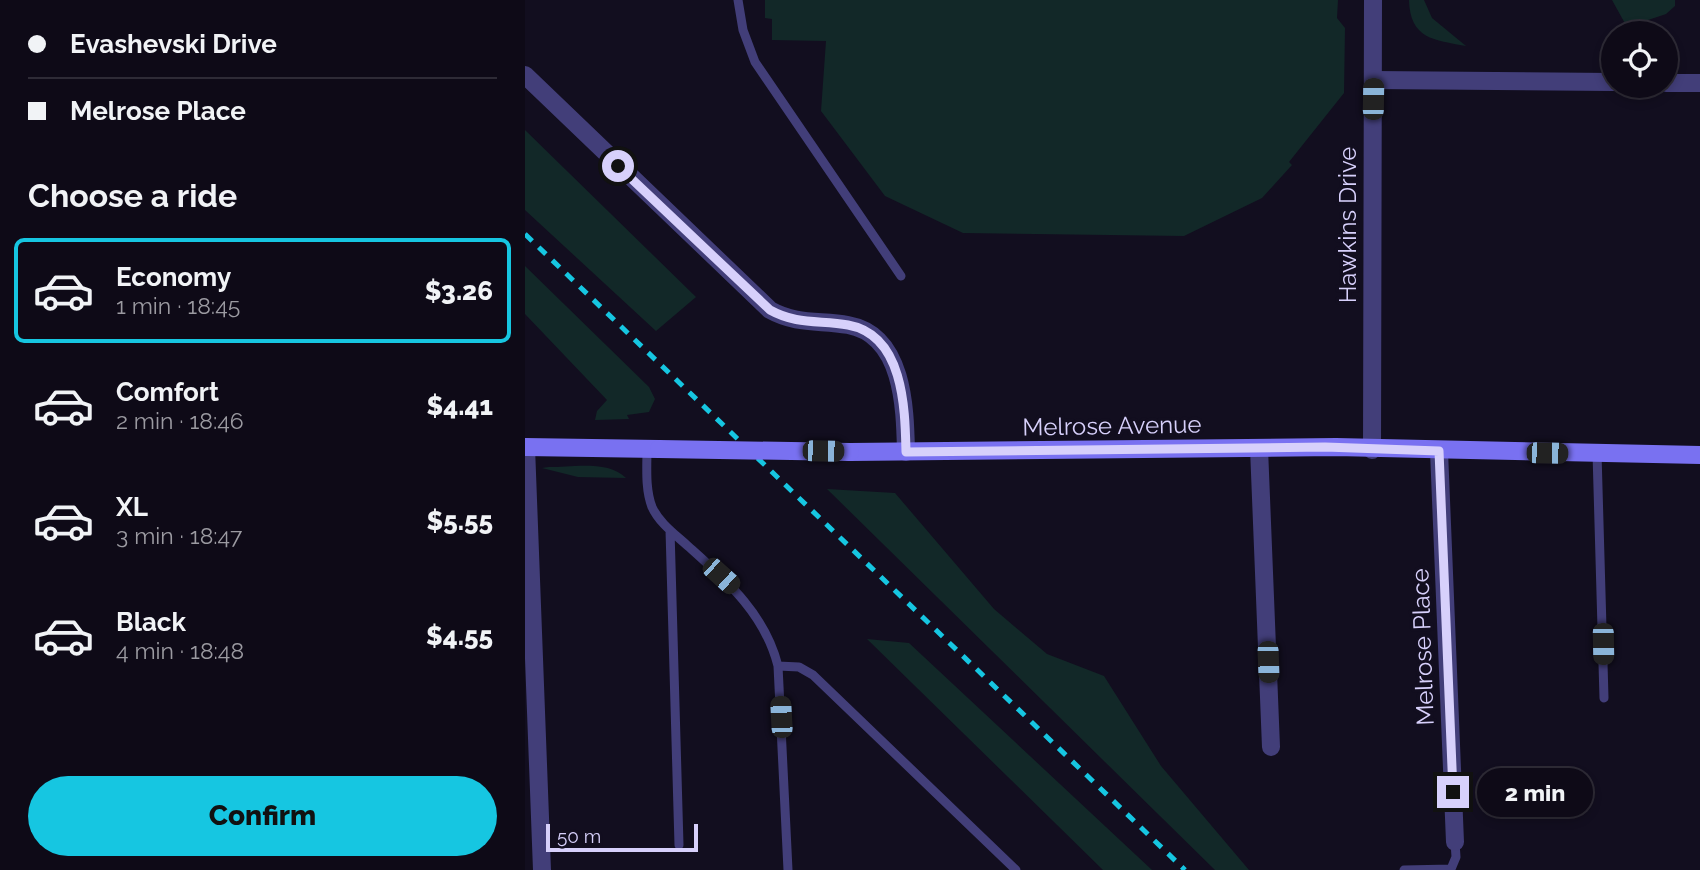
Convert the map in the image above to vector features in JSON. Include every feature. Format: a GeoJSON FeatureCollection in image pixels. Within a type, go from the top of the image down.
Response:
{"type":"FeatureCollection","features":[{"type":"Feature","properties":{"kind":"main road","name":"Melrose Avenue"},"geometry":{"type":"LineString","coordinates":[[525,447],[850,452],[1259,447],[1700,455]]}},
{"type":"Feature","properties":{"kind":"street","name":"Hawkins Drive"},"geometry":{"type":"LineString","coordinates":[[1372,450],[1373,0]]}},
{"type":"Feature","properties":{"kind":"street"},"geometry":{"type":"LineString","coordinates":[[525,75],[729,274],[770,310],[802,323],[850,325],[880,342],[900,384],[905,408],[906,452]]}},
{"type":"Feature","properties":{"kind":"street"},"geometry":{"type":"LineString","coordinates":[[1373,80],[1601,82]]}},
{"type":"Feature","properties":{"kind":"street"},"geometry":{"type":"LineString","coordinates":[[1678,82],[1700,83]]}},
{"type":"Feature","properties":{"kind":"street"},"geometry":{"type":"LineString","coordinates":[[525,447],[542,870]]}},
{"type":"Feature","properties":{"kind":"street"},"geometry":{"type":"LineString","coordinates":[[1259,447],[1271,747]]}},
{"type":"Feature","properties":{"kind":"street","name":"Melrose Place"},"geometry":{"type":"LineString","coordinates":[[1439,451],[1455,842]]}},
{"type":"Feature","properties":{"kind":"lane"},"geometry":{"type":"LineString","coordinates":[[738,0],[743,30],[755,62],[901,276]]}},
{"type":"Feature","properties":{"kind":"lane"},"geometry":{"type":"LineString","coordinates":[[653,448],[649,496],[653,509],[670,530],[738,591],[773,645],[778,666],[788,870]]}},
{"type":"Feature","properties":{"kind":"lane"},"geometry":{"type":"LineString","coordinates":[[1597,453],[1604,698]]}},
{"type":"Feature","properties":{"kind":"lane"},"geometry":{"type":"LineString","coordinates":[[670,530],[679,845]]}},
{"type":"Feature","properties":{"kind":"lane"},"geometry":{"type":"LineString","coordinates":[[778,666],[799,667],[813,675],[1016,870]]}},
{"type":"Feature","properties":{"kind":"lane"},"geometry":{"type":"LineString","coordinates":[[1404,870],[1451,869],[1456,857],[1455,842]]}},
{"type":"Feature","properties":{"kind":"green space"},"geometry":{"type":"Polygon","coordinates":[[[765,0],[1338,0],[1337,18],[1345,28],[1344,93],[1289,162],[1292,165],[1262,198],[1184,236],[963,233],[885,196],[821,111],[826,41],[772,40],[772,19],[765,18],[765,0]]]}},
{"type":"Feature","properties":{"kind":"green space"},"geometry":{"type":"Polygon","coordinates":[[[1409,0],[1424,0],[1432,18],[1466,46],[1434,39],[1419,30],[1410,13],[1409,0]]]}},
{"type":"Feature","properties":{"kind":"green space"},"geometry":{"type":"Polygon","coordinates":[[[1612,0],[1675,0],[1675,6],[1666,14],[1645,21],[1624,21],[1612,0]]]}},
{"type":"Feature","properties":{"kind":"green space"},"geometry":{"type":"Polygon","coordinates":[[[525,130],[696,297],[656,331],[525,210],[525,130]]]}},
{"type":"Feature","properties":{"kind":"green space"},"geometry":{"type":"Polygon","coordinates":[[[525,266],[649,387],[655,399],[649,412],[627,415],[629,419],[595,420],[597,411],[607,400],[525,314],[525,266]]]}},
{"type":"Feature","properties":{"kind":"green space"},"geometry":{"type":"Polygon","coordinates":[[[600,467],[619,472],[626,478],[578,477],[542,468],[600,467]]]}},
{"type":"Feature","properties":{"kind":"green space"},"geometry":{"type":"Polygon","coordinates":[[[827,489],[895,493],[994,609],[1047,654],[1104,676],[1161,766],[1249,870],[1215,870],[827,489]]]}},
{"type":"Feature","properties":{"kind":"green space"},"geometry":{"type":"Polygon","coordinates":[[[867,639],[909,643],[1152,870],[1103,870],[867,639]]]}},
{"type":"Feature","properties":{"kind":"railway"},"geometry":{"type":"LineString","coordinates":[[525,234],[1185,870]]}},
{"type":"Feature","properties":{"kind":"route"},"geometry":{"type":"LineString","coordinates":[[618,166],[749,293],[770,310],[784,318],[802,323],[850,325],[880,342],[900,384],[905,408],[906,452],[1259,447],[1439,451],[1453,792]]}}]}
